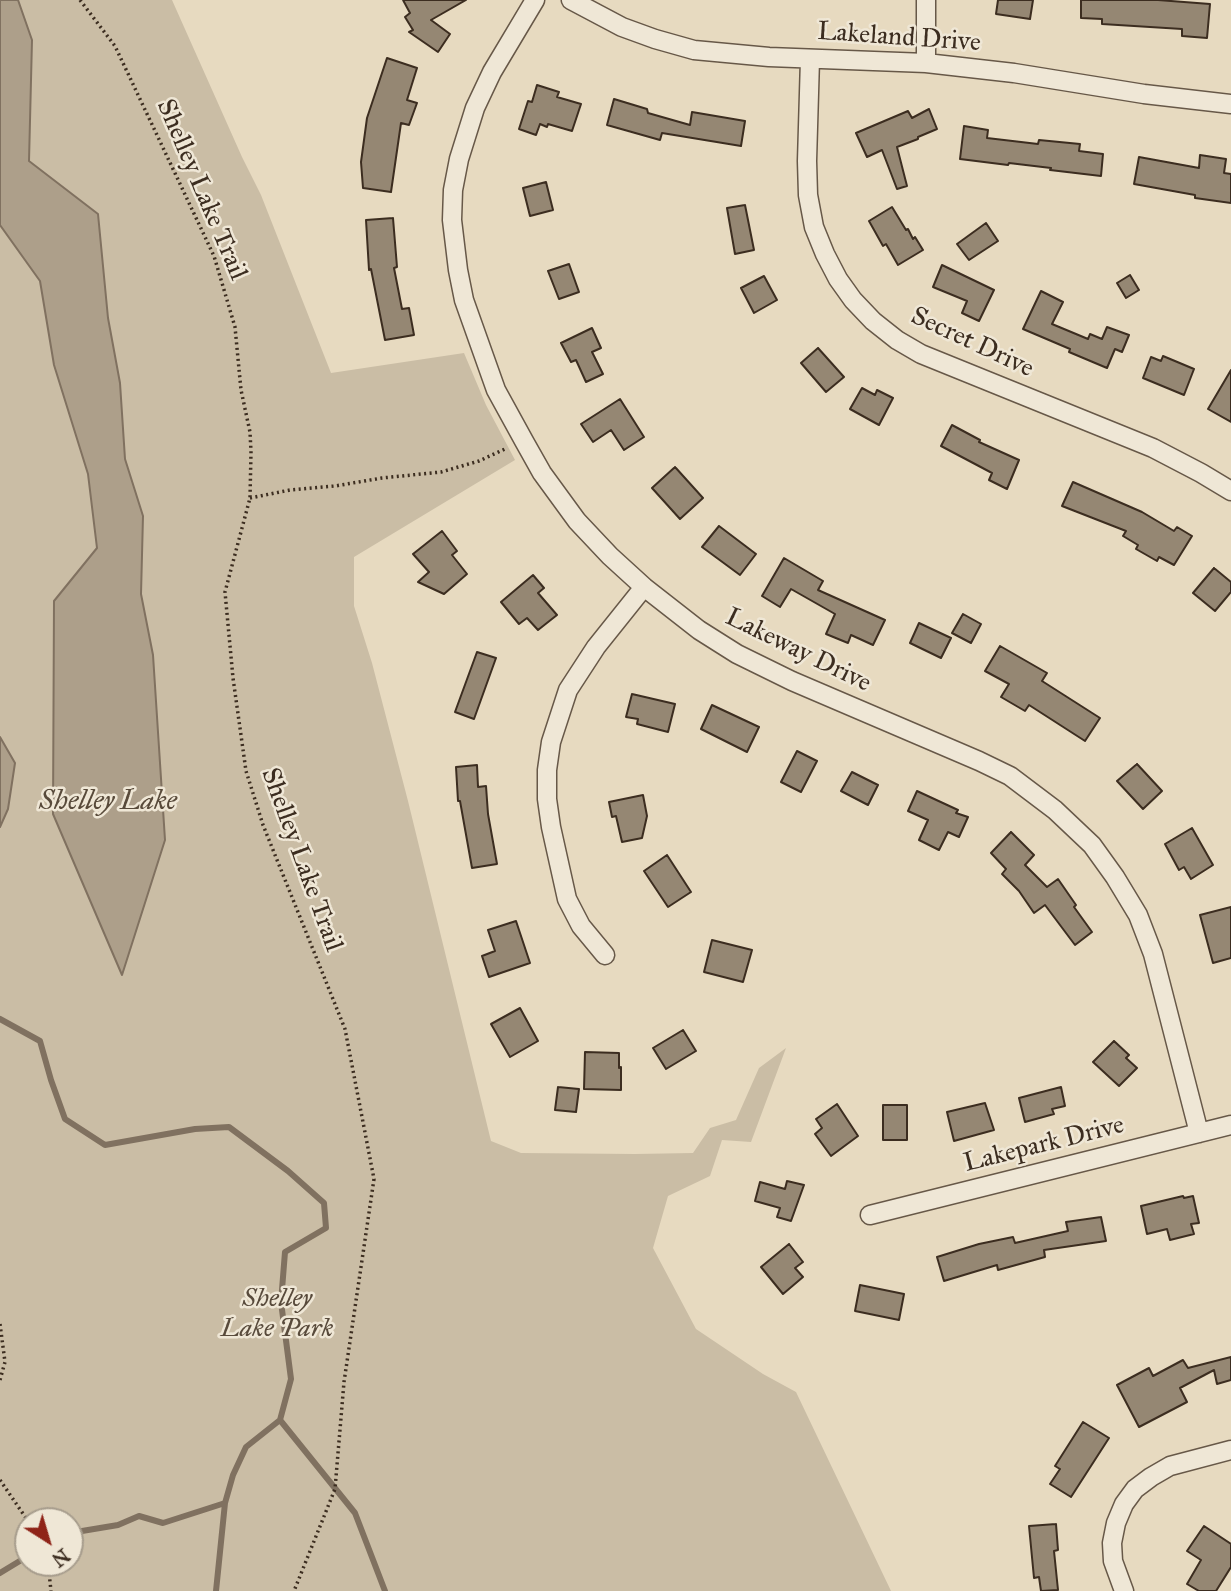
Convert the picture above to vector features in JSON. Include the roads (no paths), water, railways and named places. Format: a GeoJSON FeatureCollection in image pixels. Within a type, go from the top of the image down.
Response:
{"type":"FeatureCollection","features":[{"type":"Feature","properties":{"kind":"street","name":"Lakeway Drive"},"geometry":{"type":"LineString","coordinates":[[536,0],[492,72],[475,108],[459,159],[453,190],[452,220],[464,300],[496,390],[523,441],[577,521],[644,587],[699,630],[737,654],[803,686],[1010,776],[1055,810],[1091,845],[1138,915],[1153,954],[1199,1133]]}},
{"type":"Feature","properties":{"kind":"street","name":"Lakeland Drive"},"geometry":{"type":"LineString","coordinates":[[571,0],[622,27],[695,50],[810,59],[926,63],[1231,104]]}},
{"type":"Feature","properties":{"kind":"street"},"geometry":{"type":"LineString","coordinates":[[926,0],[926,63]]}},
{"type":"Feature","properties":{"kind":"street","name":"Secret Drive"},"geometry":{"type":"LineString","coordinates":[[810,59],[807,161],[808,195],[814,227],[838,279],[873,321],[921,354],[1153,448],[1231,491]]}},
{"type":"Feature","properties":{"kind":"street"},"geometry":{"type":"LineString","coordinates":[[605,955],[581,926],[567,899],[551,827],[547,770],[551,742],[568,690],[596,647],[644,587]]}},
{"type":"Feature","properties":{"kind":"street","name":"Lakepark Drive"},"geometry":{"type":"LineString","coordinates":[[870,1215],[1231,1125]]}},
{"type":"Feature","properties":{"kind":"street"},"geometry":{"type":"LineString","coordinates":[[1124,1591],[1113,1561],[1112,1544],[1116,1523],[1124,1504],[1135,1489],[1170,1466],[1231,1450]]}},
{"type":"Feature","properties":{"kind":"water","name":"Shelley Lake"},"geometry":{"type":"Polygon","coordinates":[[[0,0],[18,0],[32,40],[29,161],[98,214],[108,318],[120,383],[125,459],[143,516],[141,594],[153,655],[165,840],[122,975],[53,814],[54,601],[97,548],[88,474],[54,365],[40,281],[0,225],[0,0]]]}},
{"type":"Feature","properties":{"kind":"water","name":"Shelley Lake"},"geometry":{"type":"Polygon","coordinates":[[[0,737],[15,763],[8,809],[0,827],[0,737]]]}},
{"type":"Feature","properties":{"kind":"waterway"},"geometry":{"type":"LineString","coordinates":[[0,1019],[40,1041],[65,1119],[105,1145],[195,1129],[229,1127],[288,1171],[324,1203],[326,1228],[285,1252],[281,1302],[291,1379],[280,1420],[246,1447],[233,1475],[225,1503],[216,1591]]}},
{"type":"Feature","properties":{"kind":"waterway"},"geometry":{"type":"LineString","coordinates":[[280,1420],[355,1513],[385,1591]]}},
{"type":"Feature","properties":{"kind":"waterway"},"geometry":{"type":"LineString","coordinates":[[84,1531],[118,1525],[139,1516],[163,1523],[225,1503]]}},
{"type":"Feature","properties":{"kind":"waterway"},"geometry":{"type":"LineString","coordinates":[[0,1573],[14,1564]]}},
{"type":"Feature","properties":{"kind":"park label","name":"Shelley Lake Park"},"geometry":{"type":"Point","coordinates":[277,1315]}}]}
